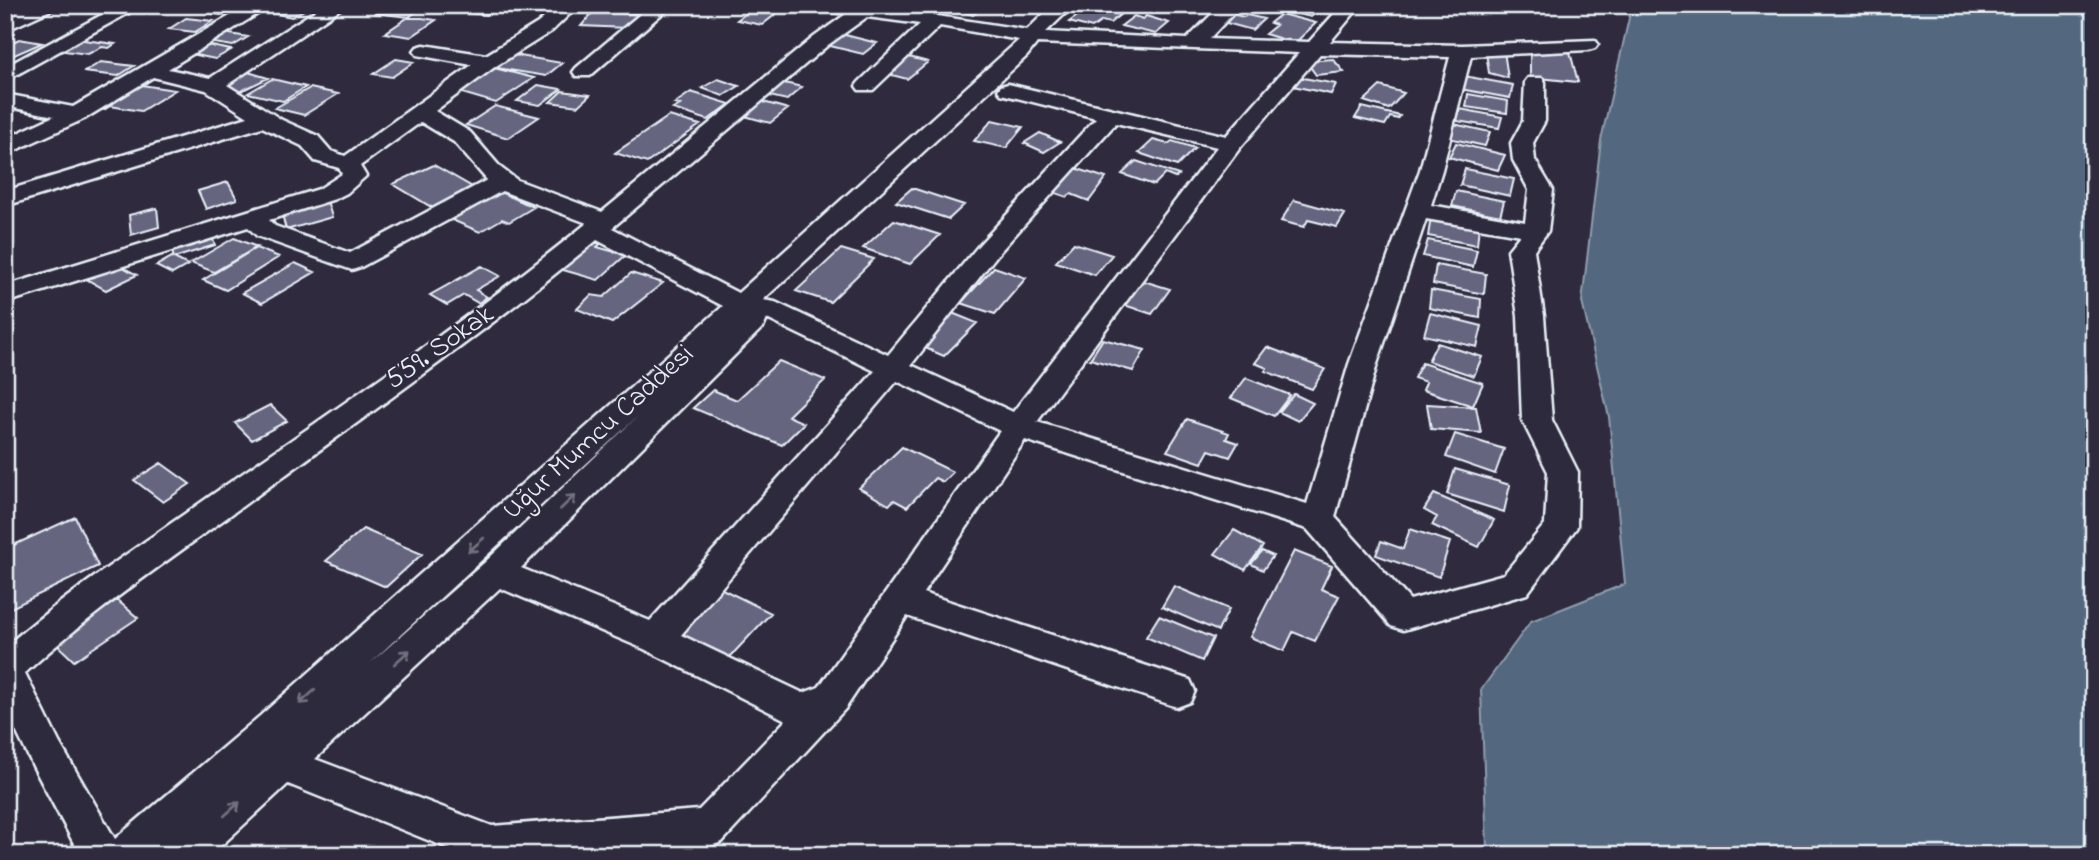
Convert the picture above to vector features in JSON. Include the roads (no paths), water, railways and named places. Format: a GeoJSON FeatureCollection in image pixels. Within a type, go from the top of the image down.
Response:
{"type":"FeatureCollection","features":[{"type":"Feature","properties":{"kind":"street"},"geometry":{"type":"LineString","coordinates":[[5,25],[46,5]]}},
{"type":"Feature","properties":{"kind":"street"},"geometry":{"type":"LineString","coordinates":[[5,75],[134,5]]}},
{"type":"Feature","properties":{"kind":"street"},"geometry":{"type":"LineString","coordinates":[[5,148],[76,114],[264,5]]}},
{"type":"Feature","properties":{"kind":"street"},"geometry":{"type":"LineString","coordinates":[[213,85],[337,5]]}},
{"type":"Feature","properties":{"kind":"street"},"geometry":{"type":"LineString","coordinates":[[348,164],[489,62],[545,27],[570,5]]}},
{"type":"Feature","properties":{"kind":"street"},"geometry":{"type":"LineString","coordinates":[[583,72],[663,5]]}},
{"type":"Feature","properties":{"kind":"street"},"geometry":{"type":"LineString","coordinates":[[822,5],[1045,37],[1192,46],[1462,51],[1588,44]]}},
{"type":"Feature","properties":{"kind":"street","name":"Uğur Mumcu Caddesi"},"geometry":{"type":"LineString","coordinates":[[128,855],[753,307],[1008,90],[1045,37],[1045,21],[1065,5]]}},
{"type":"Feature","properties":{"kind":"street","name":"Uğur Mumcu Caddesi"},"geometry":{"type":"LineString","coordinates":[[181,855],[496,572],[753,307],[1020,52],[1066,25],[1090,5]]}},
{"type":"Feature","properties":{"kind":"street"},"geometry":{"type":"LineString","coordinates":[[1192,46],[1232,5]]}},
{"type":"Feature","properties":{"kind":"street"},"geometry":{"type":"LineString","coordinates":[[282,764],[492,846],[708,828],[832,698],[1018,428],[1231,144],[1352,5]]}},
{"type":"Feature","properties":{"kind":"street","name":"559. Sokak"},"geometry":{"type":"LineString","coordinates":[[5,669],[43,635],[131,569],[498,308],[694,150],[821,41],[862,11]]}},
{"type":"Feature","properties":{"kind":"street"},"geometry":{"type":"LineString","coordinates":[[866,86],[935,20]]}},
{"type":"Feature","properties":{"kind":"street"},"geometry":{"type":"LineString","coordinates":[[424,51],[489,62]]}},
{"type":"Feature","properties":{"kind":"street"},"geometry":{"type":"LineString","coordinates":[[1318,520],[1363,364],[1431,170],[1462,51]]}},
{"type":"Feature","properties":{"kind":"street"},"geometry":{"type":"LineString","coordinates":[[5,295],[339,188],[354,176],[348,164],[323,156],[310,141],[265,119],[213,85],[152,71]]}},
{"type":"Feature","properties":{"kind":"street"},"geometry":{"type":"LineString","coordinates":[[424,109],[431,120],[462,137],[490,171],[503,181],[599,225],[753,307],[1018,428],[1318,520],[1404,616],[1516,584],[1561,527],[1563,472],[1537,420],[1531,316],[1521,250],[1536,232],[1541,190],[1524,160],[1522,143],[1534,121],[1535,82]]}},
{"type":"Feature","properties":{"kind":"street"},"geometry":{"type":"LineString","coordinates":[[1008,90],[1231,144]]}},
{"type":"Feature","properties":{"kind":"street"},"geometry":{"type":"LineString","coordinates":[[5,100],[76,114]]}},
{"type":"Feature","properties":{"kind":"street"},"geometry":{"type":"LineString","coordinates":[[656,639],[892,369],[988,250],[1111,115]]}},
{"type":"Feature","properties":{"kind":"street"},"geometry":{"type":"LineString","coordinates":[[5,199],[265,119]]}},
{"type":"Feature","properties":{"kind":"street"},"geometry":{"type":"LineString","coordinates":[[251,216],[266,231],[352,262],[503,181]]}},
{"type":"Feature","properties":{"kind":"street"},"geometry":{"type":"LineString","coordinates":[[1417,210],[1536,232]]}},
{"type":"Feature","properties":{"kind":"street"},"geometry":{"type":"LineString","coordinates":[[496,572],[656,639],[801,710],[832,698]]}},
{"type":"Feature","properties":{"kind":"street"},"geometry":{"type":"LineString","coordinates":[[901,600],[1177,691]]}},
{"type":"Feature","properties":{"kind":"street"},"geometry":{"type":"LineString","coordinates":[[5,669],[46,754],[102,855]]}},
{"type":"Feature","properties":{"kind":"water"},"geometry":{"type":"Polygon","coordinates":[[[1632,5],[2094,5],[2094,855],[1485,855],[1487,849],[1481,690],[1531,621],[1625,584],[1609,417],[1582,302],[1601,140],[1632,5]]]}}]}
